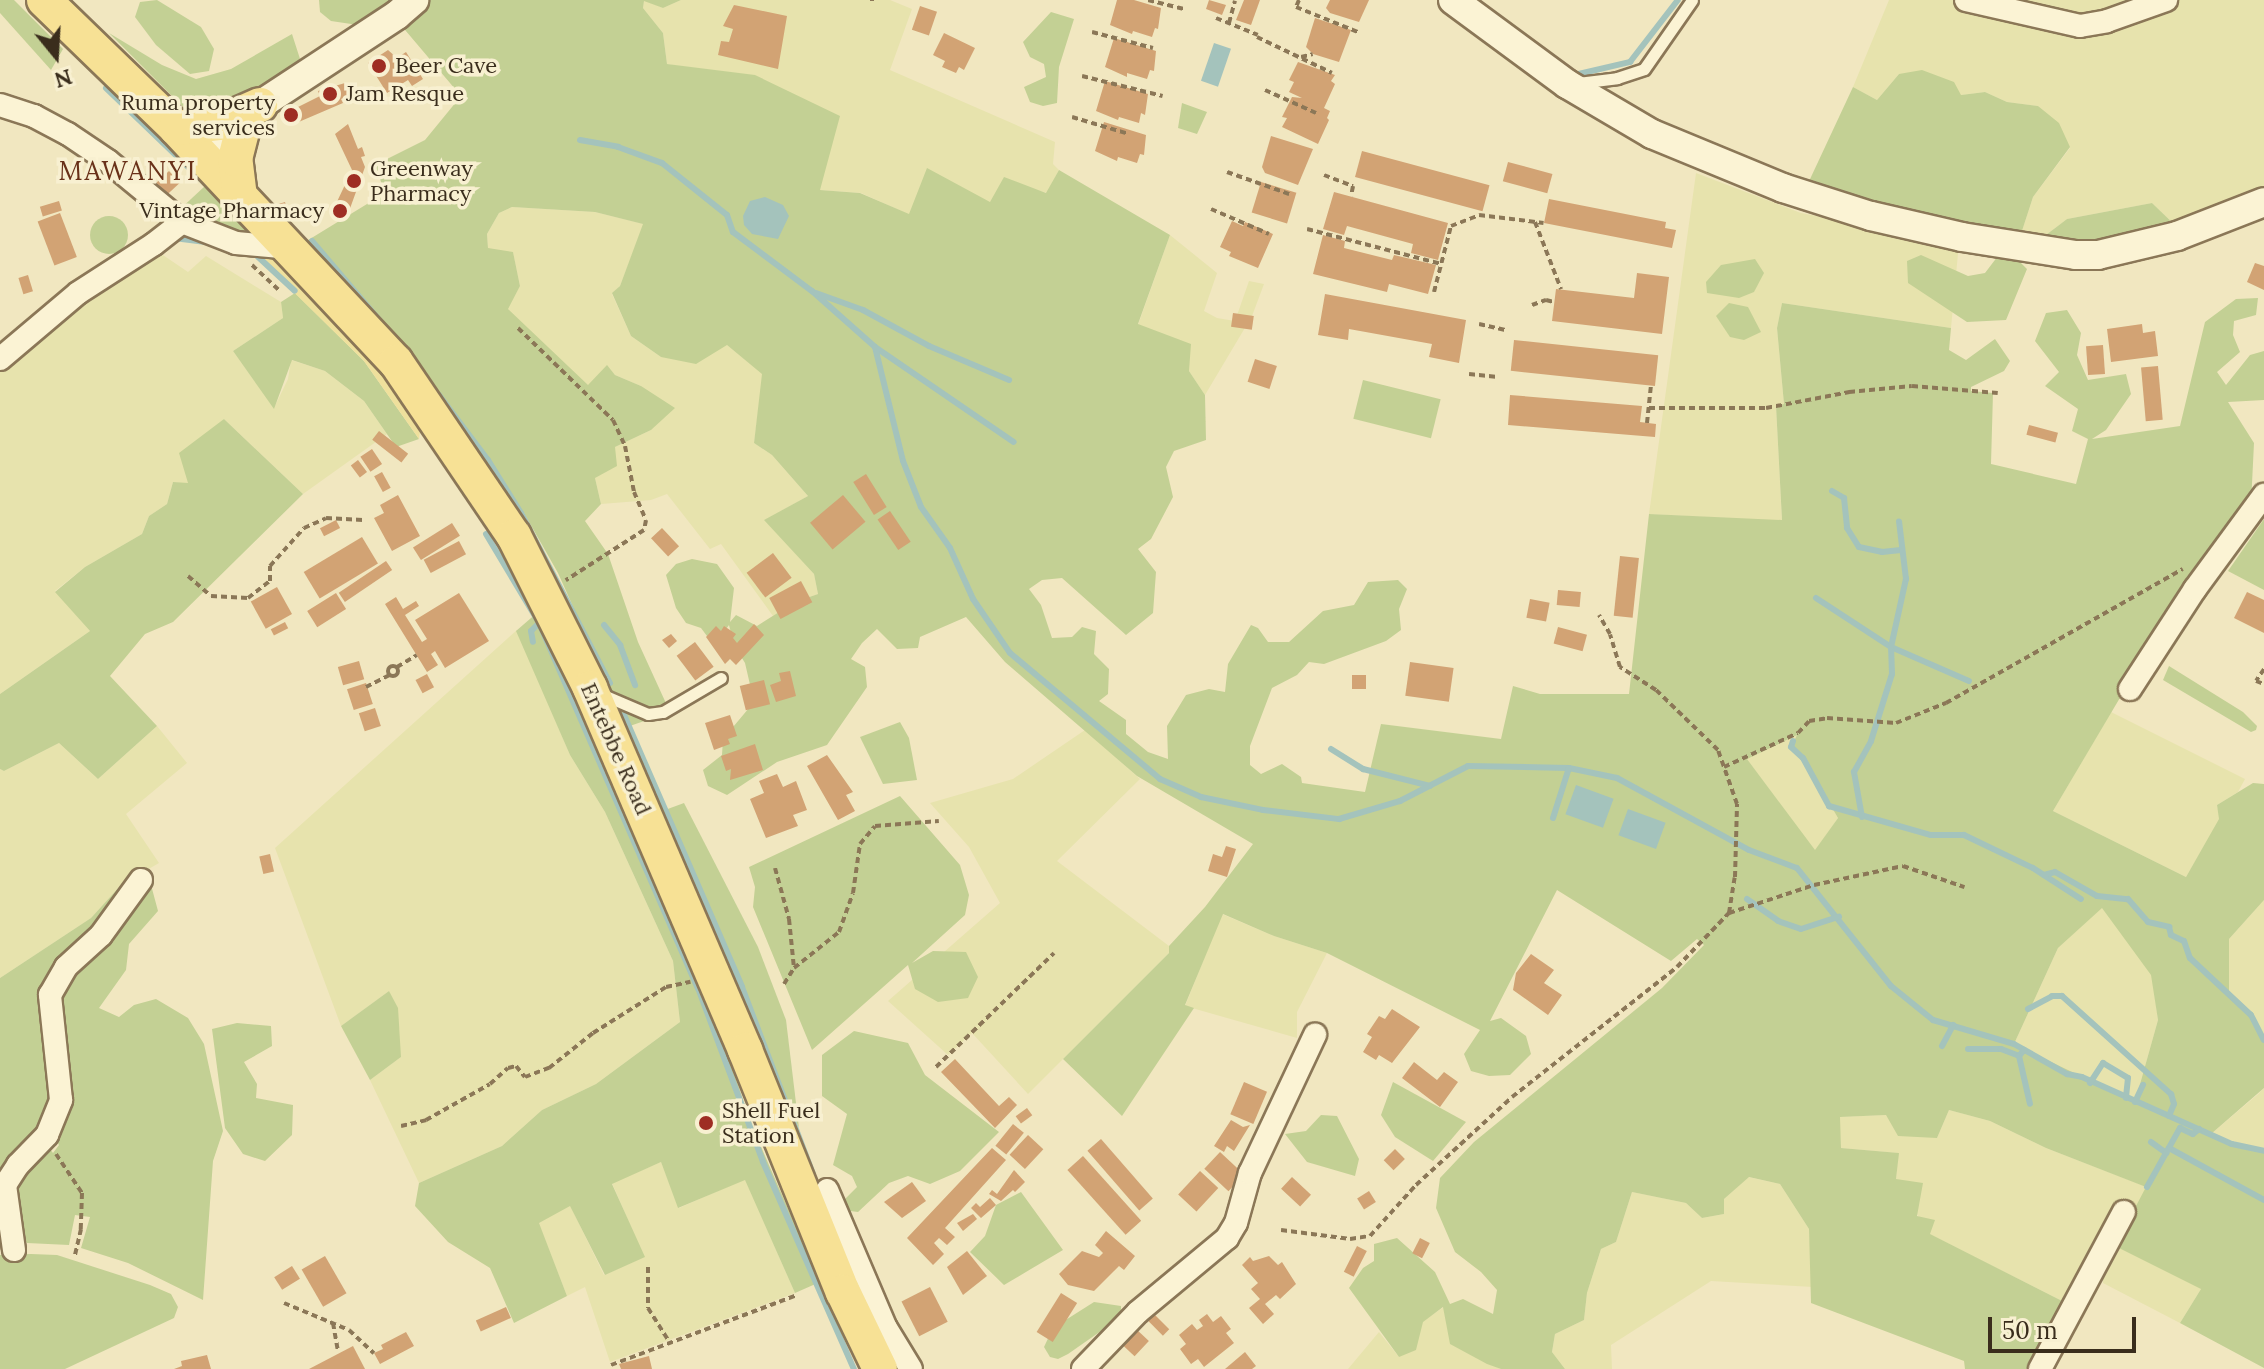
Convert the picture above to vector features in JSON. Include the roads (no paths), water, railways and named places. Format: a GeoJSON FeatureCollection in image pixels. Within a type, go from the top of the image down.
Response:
{"type":"FeatureCollection","features":[{"type":"Feature","properties":{"kind":"main road"},"geometry":{"type":"LineString","coordinates":[[44,0],[176,128],[219,123],[253,110]]}},
{"type":"Feature","properties":{"kind":"main road"},"geometry":{"type":"LineString","coordinates":[[240,197],[235,159],[253,110]]}},
{"type":"Feature","properties":{"kind":"main road","name":"Entebbe Road"},"geometry":{"type":"LineString","coordinates":[[176,128],[396,362],[514,536],[590,688],[745,1050],[843,1292],[880,1369]]}},
{"type":"Feature","properties":{"kind":"street"},"geometry":{"type":"LineString","coordinates":[[205,159],[253,110],[397,15],[414,0]]}},
{"type":"Feature","properties":{"kind":"street"},"geometry":{"type":"LineString","coordinates":[[1453,0],[1567,84],[1652,134],[1783,188],[1871,216],[1962,237],[2076,255],[2098,255],[2177,236],[2264,202]]}},
{"type":"Feature","properties":{"kind":"street"},"geometry":{"type":"LineString","coordinates":[[1966,0],[2080,26],[2107,21],[2166,0]]}},
{"type":"Feature","properties":{"kind":"street"},"geometry":{"type":"LineString","coordinates":[[0,105],[34,116],[68,134],[108,161],[182,222],[236,243],[292,248]]}},
{"type":"Feature","properties":{"kind":"street"},"geometry":{"type":"LineString","coordinates":[[0,359],[78,293],[182,222]]}},
{"type":"Feature","properties":{"kind":"street"},"geometry":{"type":"LineString","coordinates":[[2130,689],[2195,589],[2264,495]]}},
{"type":"Feature","properties":{"kind":"street"},"geometry":{"type":"LineString","coordinates":[[0,1246],[14,1250],[5,1185],[18,1165],[47,1135],[61,1100],[50,995],[66,967],[101,935],[141,880]]}},
{"type":"Feature","properties":{"kind":"street"},"geometry":{"type":"LineString","coordinates":[[1083,1369],[1138,1312],[1227,1238],[1269,1130],[1315,1035]]}},
{"type":"Feature","properties":{"kind":"street"},"geometry":{"type":"LineString","coordinates":[[827,1190],[886,1328],[911,1369]]}},
{"type":"Feature","properties":{"kind":"street"},"geometry":{"type":"LineString","coordinates":[[2040,1369],[2124,1212]]}},
{"type":"Feature","properties":{"kind":"lane"},"geometry":{"type":"LineString","coordinates":[[1567,84],[1617,78],[1644,69],[1692,0]]}},
{"type":"Feature","properties":{"kind":"lane"},"geometry":{"type":"LineString","coordinates":[[590,688],[648,714],[663,712],[721,678]]}},
{"type":"Feature","properties":{"kind":"water"},"geometry":{"type":"Polygon","coordinates":[[[1214,43],[1231,49],[1218,87],[1201,81],[1214,43]]]}},
{"type":"Feature","properties":{"kind":"water"},"geometry":{"type":"Polygon","coordinates":[[[765,197],[783,205],[789,216],[778,239],[752,234],[744,225],[743,216],[750,201],[765,197]]]}},
{"type":"Feature","properties":{"kind":"water"},"geometry":{"type":"Polygon","coordinates":[[[1576,785],[1614,799],[1603,828],[1565,814],[1576,785]]]}},
{"type":"Feature","properties":{"kind":"water"},"geometry":{"type":"Polygon","coordinates":[[[1628,809],[1666,823],[1656,849],[1618,835],[1628,809]]]}},
{"type":"Feature","properties":{"kind":"waterway"},"geometry":{"type":"LineString","coordinates":[[1570,76],[1630,62],[1678,0]]}},
{"type":"Feature","properties":{"kind":"waterway"},"geometry":{"type":"LineString","coordinates":[[106,88],[209,187]]}},
{"type":"Feature","properties":{"kind":"waterway"},"geometry":{"type":"LineString","coordinates":[[580,140],[618,147],[662,163],[727,215],[733,232],[812,291],[875,347],[1014,442]]}},
{"type":"Feature","properties":{"kind":"waterway"},"geometry":{"type":"LineString","coordinates":[[174,238],[206,242]]}},
{"type":"Feature","properties":{"kind":"waterway"},"geometry":{"type":"LineString","coordinates":[[312,241],[380,321]]}},
{"type":"Feature","properties":{"kind":"waterway"},"geometry":{"type":"LineString","coordinates":[[255,254],[295,291]]}},
{"type":"Feature","properties":{"kind":"waterway"},"geometry":{"type":"LineString","coordinates":[[816,293],[863,310],[929,346],[1009,380]]}},
{"type":"Feature","properties":{"kind":"waterway"},"geometry":{"type":"LineString","coordinates":[[875,347],[903,461],[921,507],[950,548],[973,599],[1010,653],[1160,779],[1201,797],[1263,810],[1339,819],[1400,801],[1468,766],[1569,768],[1617,778],[1749,850],[1797,868],[1891,986],[1933,1020],[2014,1044],[2067,1074],[2082,1077],[2232,1144],[2264,1151]]}},
{"type":"Feature","properties":{"kind":"waterway"},"geometry":{"type":"LineString","coordinates":[[439,395],[488,460],[521,513],[610,683]]}},
{"type":"Feature","properties":{"kind":"waterway"},"geometry":{"type":"LineString","coordinates":[[1832,491],[1844,498],[1847,528],[1859,547],[1882,552],[1901,550]]}},
{"type":"Feature","properties":{"kind":"waterway"},"geometry":{"type":"LineString","coordinates":[[1862,817],[1854,772],[1871,741],[1892,674],[1891,647],[1906,579],[1899,521]]}},
{"type":"Feature","properties":{"kind":"waterway"},"geometry":{"type":"LineString","coordinates":[[486,534],[539,623],[531,631],[533,642]]}},
{"type":"Feature","properties":{"kind":"waterway"},"geometry":{"type":"LineString","coordinates":[[1816,598],[1891,647],[1969,681]]}},
{"type":"Feature","properties":{"kind":"waterway"},"geometry":{"type":"LineString","coordinates":[[539,623],[698,988],[763,1162],[854,1369]]}},
{"type":"Feature","properties":{"kind":"waterway"},"geometry":{"type":"LineString","coordinates":[[604,625],[620,645],[635,685]]}},
{"type":"Feature","properties":{"kind":"waterway"},"geometry":{"type":"LineString","coordinates":[[624,715],[742,987],[813,1174]]}},
{"type":"Feature","properties":{"kind":"waterway"},"geometry":{"type":"LineString","coordinates":[[1793,741],[1791,747],[1803,758],[1829,806],[1931,835],[1964,835],[2033,868],[2081,899]]}},
{"type":"Feature","properties":{"kind":"waterway"},"geometry":{"type":"LineString","coordinates":[[1331,749],[1363,769],[1430,786]]}},
{"type":"Feature","properties":{"kind":"waterway"},"geometry":{"type":"LineString","coordinates":[[1553,818],[1569,768]]}},
{"type":"Feature","properties":{"kind":"waterway"},"geometry":{"type":"LineString","coordinates":[[2044,875],[2055,872],[2097,896],[2128,899],[2148,922],[2169,927],[2171,935],[2184,941],[2190,958],[2251,1015],[2264,1040]]}},
{"type":"Feature","properties":{"kind":"waterway"},"geometry":{"type":"LineString","coordinates":[[1747,899],[1778,921],[1801,929],[1839,917]]}},
{"type":"Feature","properties":{"kind":"waterway"},"geometry":{"type":"LineString","coordinates":[[2028,1009],[2052,996],[2062,996],[2171,1094],[2174,1104],[2169,1116]]}},
{"type":"Feature","properties":{"kind":"waterway"},"geometry":{"type":"LineString","coordinates":[[1942,1046],[1953,1025]]}},
{"type":"Feature","properties":{"kind":"waterway"},"geometry":{"type":"LineString","coordinates":[[1968,1049],[2001,1049],[2019,1056],[2024,1050]]}},
{"type":"Feature","properties":{"kind":"waterway"},"geometry":{"type":"LineString","coordinates":[[2019,1056],[2030,1104]]}},
{"type":"Feature","properties":{"kind":"waterway"},"geometry":{"type":"LineString","coordinates":[[2090,1083],[2103,1063],[2128,1078],[2126,1098]]}},
{"type":"Feature","properties":{"kind":"waterway"},"geometry":{"type":"LineString","coordinates":[[2135,1102],[2143,1085]]}},
{"type":"Feature","properties":{"kind":"waterway"},"geometry":{"type":"LineString","coordinates":[[2147,1187],[2180,1128],[2193,1134],[2199,1129]]}},
{"type":"Feature","properties":{"kind":"waterway"},"geometry":{"type":"LineString","coordinates":[[2151,1142],[2166,1153]]}},
{"type":"Feature","properties":{"kind":"waterway"},"geometry":{"type":"LineString","coordinates":[[2169,1148],[2264,1200]]}},
{"type":"Feature","properties":{"kind":"place","name":"Beer Cave"},"geometry":{"type":"Point","coordinates":[379,66]}},
{"type":"Feature","properties":{"kind":"place","name":"Jam Resque"},"geometry":{"type":"Point","coordinates":[330,94]}},
{"type":"Feature","properties":{"kind":"place","name":"Ruma property services"},"geometry":{"type":"Point","coordinates":[291,115]}},
{"type":"Feature","properties":{"kind":"place","name":"Greenway Pharmacy"},"geometry":{"type":"Point","coordinates":[354,181]}},
{"type":"Feature","properties":{"kind":"place","name":"Vintage Pharmacy"},"geometry":{"type":"Point","coordinates":[340,211]}},
{"type":"Feature","properties":{"kind":"place","name":"Shell Fuel Station"},"geometry":{"type":"Point","coordinates":[706,1123]}},
{"type":"Feature","properties":{"kind":"district","name":"MAWANYI"},"geometry":{"type":"Point","coordinates":[128,171]}}]}
